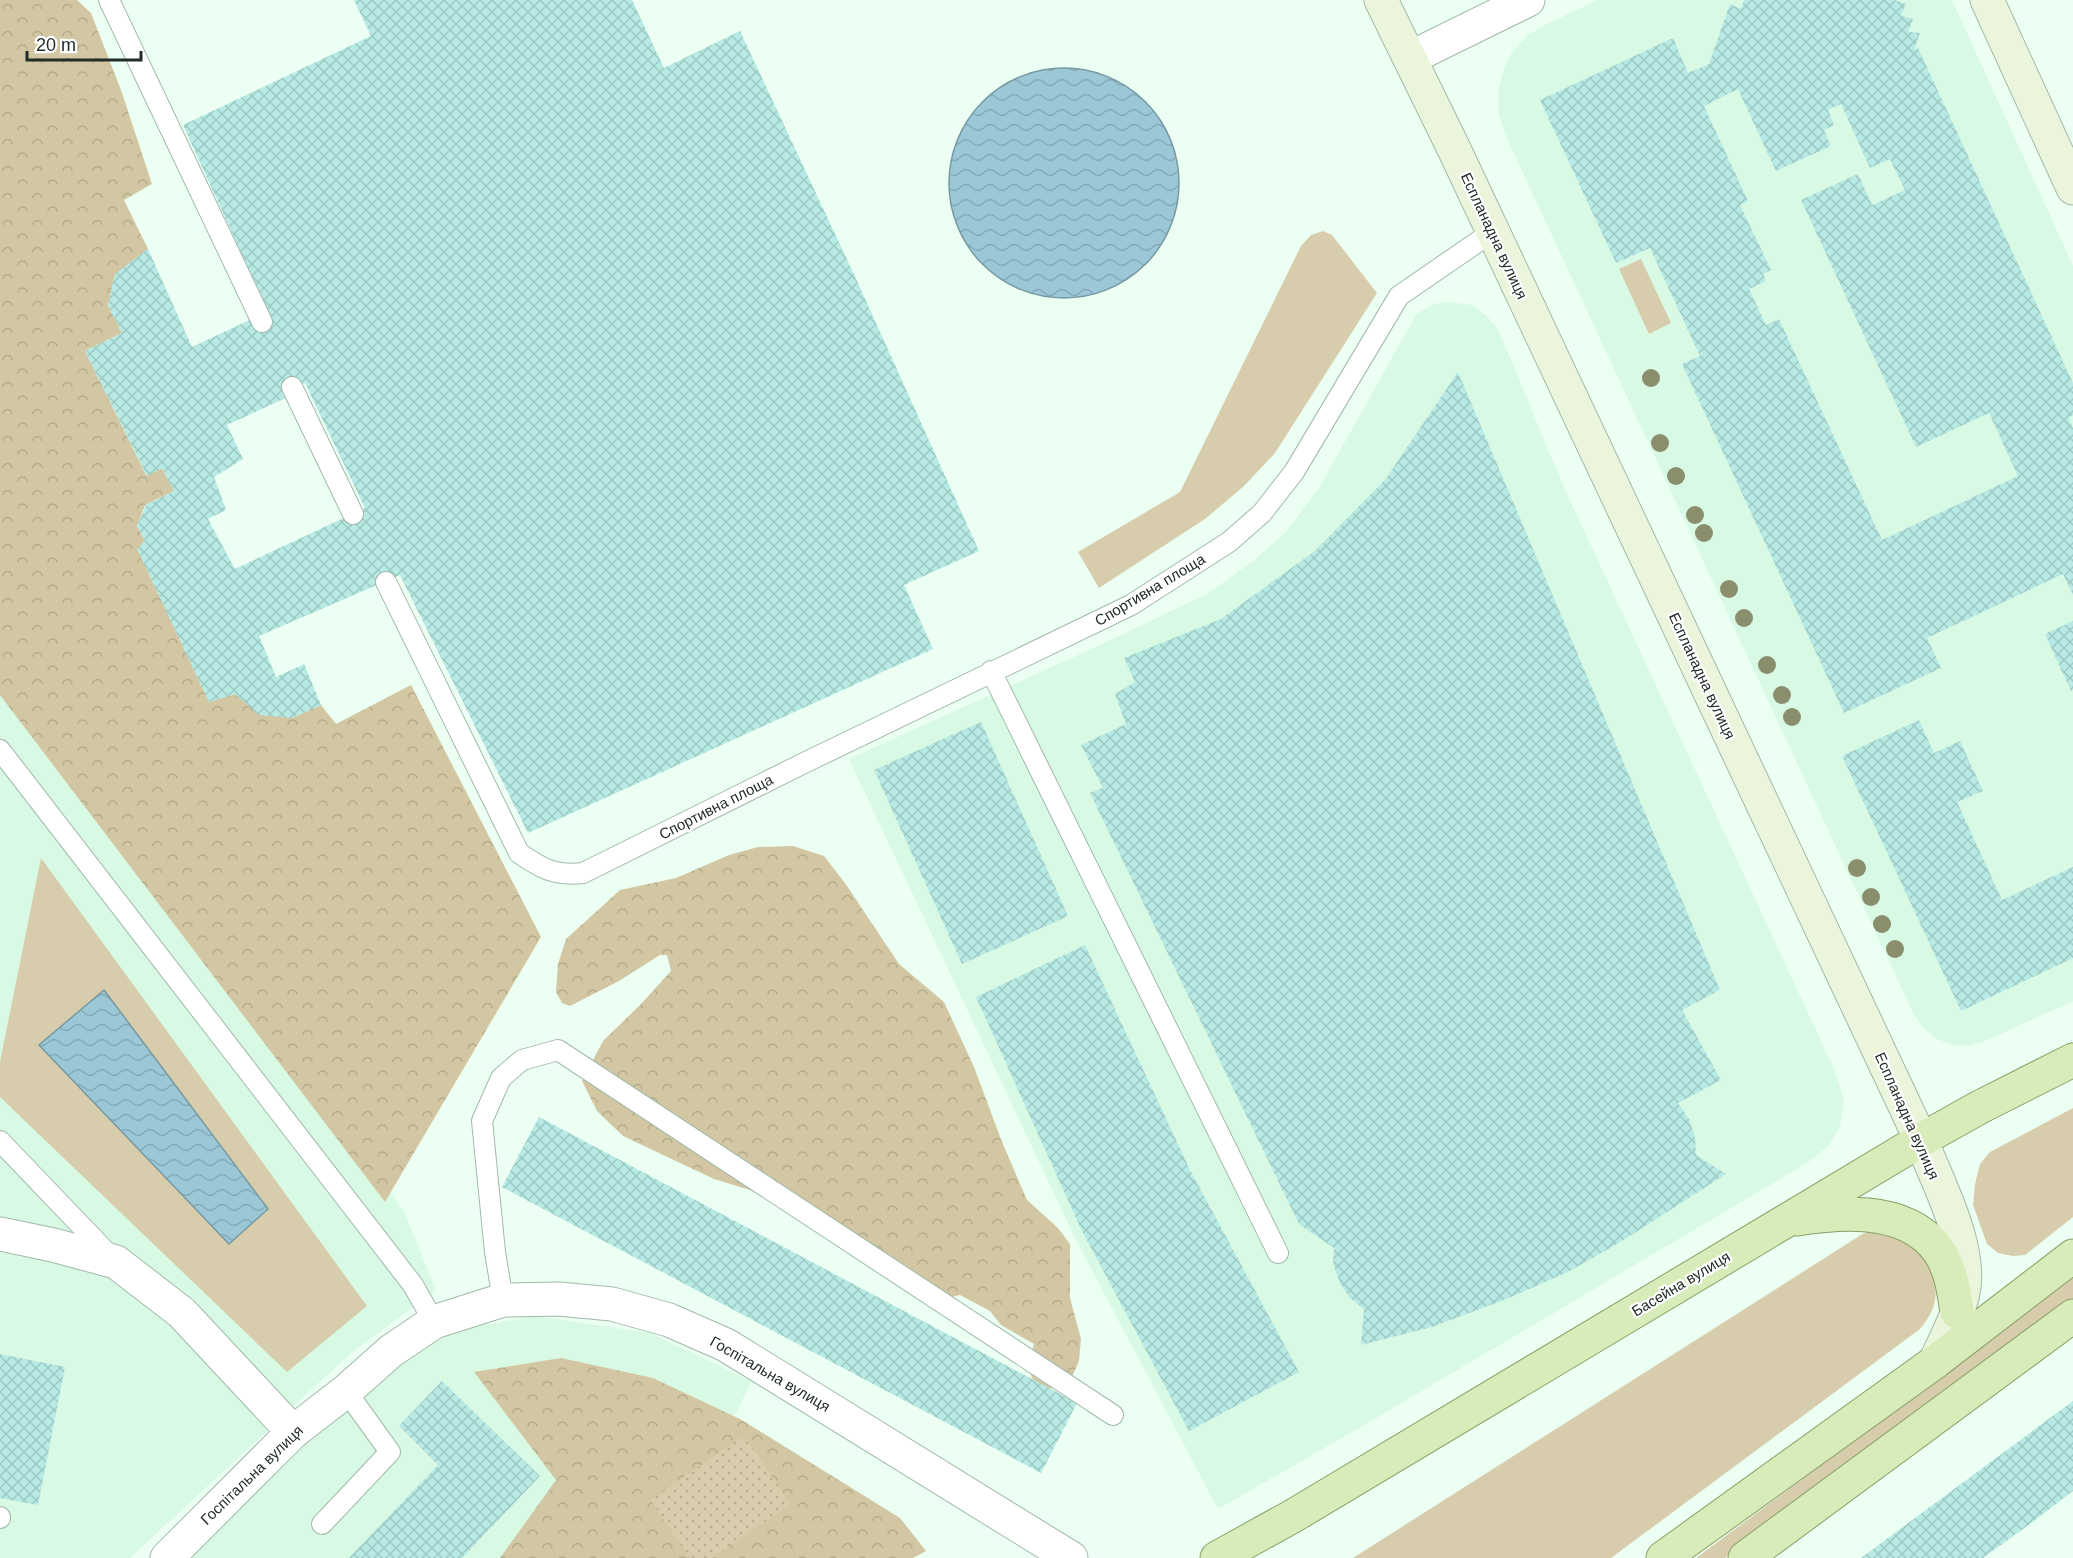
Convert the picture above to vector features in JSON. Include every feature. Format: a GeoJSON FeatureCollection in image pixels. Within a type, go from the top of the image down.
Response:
{"type":"FeatureCollection","features":[{"type":"Feature","properties":{"kind":"main road","name":"Еспланадна вулиця"},"geometry":{"type":"LineString","coordinates":[[1380,0],[1410,58],[1921,1140],[1957,1232],[1965,1273],[1963,1293],[1957,1312],[1935,1362]]}},
{"type":"Feature","properties":{"kind":"main road"},"geometry":{"type":"LineString","coordinates":[[1987,0],[2073,188]]}},
{"type":"Feature","properties":{"kind":"main road","name":"Басейна вулиця"},"geometry":{"type":"LineString","coordinates":[[1217,1558],[1293,1516],[1921,1140],[2073,1060]]}},
{"type":"Feature","properties":{"kind":"main road"},"geometry":{"type":"LineString","coordinates":[[1787,1220],[1850,1214],[1881,1217],[1910,1225],[1927,1239],[1943,1258],[1952,1282],[1957,1312]]}},
{"type":"Feature","properties":{"kind":"main road"},"geometry":{"type":"LineString","coordinates":[[1663,1558],[1935,1362],[2073,1256]]}},
{"type":"Feature","properties":{"kind":"main road"},"geometry":{"type":"LineString","coordinates":[[1745,1558],[2073,1316]]}},
{"type":"Feature","properties":{"kind":"main road"},"geometry":{"type":"LineString","coordinates":[[1257,1558],[1293,1516]]}},
{"type":"Feature","properties":{"kind":"street"},"geometry":{"type":"LineString","coordinates":[[1410,58],[1528,0]]}},
{"type":"Feature","properties":{"kind":"street"},"geometry":{"type":"LineString","coordinates":[[0,1234],[116,1262],[183,1313],[293,1432]]}},
{"type":"Feature","properties":{"kind":"street","name":"Госпітальна вулиця"},"geometry":{"type":"LineString","coordinates":[[167,1558],[293,1432],[346,1391],[391,1351],[434,1322],[503,1300],[559,1299],[612,1304],[669,1320],[726,1345],[1071,1558]]}},
{"type":"Feature","properties":{"kind":"lane"},"geometry":{"type":"LineString","coordinates":[[109,0],[262,322]]}},
{"type":"Feature","properties":{"kind":"lane","name":"Спортивна площа"},"geometry":{"type":"LineString","coordinates":[[386,582],[519,853],[542,869],[565,875],[583,873],[991,671],[1131,605],[1229,542],[1262,513],[1294,472],[1399,296],[1492,232]]}},
{"type":"Feature","properties":{"kind":"lane"},"geometry":{"type":"LineString","coordinates":[[292,387],[353,514]]}},
{"type":"Feature","properties":{"kind":"lane"},"geometry":{"type":"LineString","coordinates":[[991,671],[1278,1253]]}},
{"type":"Feature","properties":{"kind":"lane"},"geometry":{"type":"LineString","coordinates":[[0,750],[413,1285],[434,1322]]}},
{"type":"Feature","properties":{"kind":"lane"},"geometry":{"type":"LineString","coordinates":[[503,1300],[495,1252],[482,1121],[501,1078],[522,1060],[558,1050],[1113,1415]]}},
{"type":"Feature","properties":{"kind":"lane"},"geometry":{"type":"LineString","coordinates":[[0,1141],[116,1262]]}},
{"type":"Feature","properties":{"kind":"lane"},"geometry":{"type":"LineString","coordinates":[[322,1524],[390,1452],[346,1391]]}},
{"type":"Feature","properties":{"kind":"shaded area"},"geometry":{"type":"Polygon","coordinates":[[[1598,0],[1952,0],[2073,266],[2073,1001],[1985,1041],[1969,1046],[1953,1045],[1937,1039],[1924,1029],[1914,1015],[1505,134],[1499,114],[1498,92],[1503,72],[1512,52],[1527,36],[1545,25],[1598,0]]]}},
{"type":"Feature","properties":{"kind":"shaded area"},"geometry":{"type":"Polygon","coordinates":[[[1323,231],[1332,235],[1377,293],[1275,453],[1244,486],[1205,519],[1099,588],[1078,552],[1180,492],[1301,246],[1311,235],[1323,231]]]}},
{"type":"Feature","properties":{"kind":"shaded area"},"geometry":{"type":"Polygon","coordinates":[[[1641,259],[1671,323],[1649,334],[1619,269],[1641,259]]]}},
{"type":"Feature","properties":{"kind":"shaded area"},"geometry":{"type":"Polygon","coordinates":[[[1448,302],[1472,305],[1487,316],[1499,331],[1561,481],[1834,1069],[1844,1100],[1840,1127],[1828,1146],[1807,1163],[1218,1509],[1075,1238],[849,759],[1209,593],[1253,561],[1286,532],[1319,488],[1416,315],[1433,304],[1448,302]]]}},
{"type":"Feature","properties":{"kind":"shaded area"},"geometry":{"type":"Polygon","coordinates":[[[0,586],[405,1214],[436,1290],[352,1352],[130,1558],[0,1558],[0,586]]]}},
{"type":"Feature","properties":{"kind":"shaded area"},"geometry":{"type":"Polygon","coordinates":[[[41,858],[367,1306],[287,1372],[0,1097],[0,1062],[41,858]]]}},
{"type":"Feature","properties":{"kind":"shaded area"},"geometry":{"type":"Polygon","coordinates":[[[2073,1108],[2073,1217],[2025,1255],[2013,1256],[1998,1253],[1987,1244],[1973,1205],[1980,1164],[1990,1152],[2073,1108]]]}},
{"type":"Feature","properties":{"kind":"shaded area"},"geometry":{"type":"Polygon","coordinates":[[[1882,1230],[1917,1240],[1932,1274],[1936,1295],[1934,1306],[1920,1329],[1611,1558],[1353,1558],[1864,1233],[1882,1230]]]}},
{"type":"Feature","properties":{"kind":"shaded area"},"geometry":{"type":"Polygon","coordinates":[[[2073,1276],[2073,1300],[1725,1558],[1696,1558],[1990,1340],[2073,1276]]]}},
{"type":"Feature","properties":{"kind":"shaded area"},"geometry":{"type":"Polygon","coordinates":[[[536,1316],[650,1333],[751,1381],[737,1412],[574,1558],[184,1558],[290,1449],[381,1374],[459,1329],[536,1316]]]}},
{"type":"Feature","properties":{"kind":"shaded area"},"geometry":{"type":"Polygon","coordinates":[[[744,1436],[791,1504],[712,1558],[690,1558],[650,1500],[744,1436]]]}},
{"type":"Feature","properties":{"kind":"green space"},"geometry":{"type":"Polygon","coordinates":[[[0,0],[77,0],[91,13],[121,90],[152,184],[124,200],[148,249],[115,275],[108,305],[122,333],[85,351],[146,475],[162,468],[174,491],[145,505],[137,526],[145,541],[138,550],[209,702],[235,694],[292,718],[321,705],[336,724],[411,685],[541,937],[385,1202],[0,695],[0,0]]]}},
{"type":"Feature","properties":{"kind":"green space"},"geometry":{"type":"Polygon","coordinates":[[[793,846],[824,856],[845,883],[899,964],[944,1002],[974,1067],[1027,1200],[1058,1228],[1070,1244],[1070,1298],[1081,1339],[1079,1361],[1071,1379],[1050,1389],[1042,1386],[1036,1382],[1030,1372],[1030,1359],[1034,1344],[1001,1325],[990,1311],[960,1295],[929,1302],[763,1194],[714,1179],[623,1136],[597,1111],[582,1081],[603,1041],[671,971],[667,955],[660,955],[619,981],[570,1006],[562,1003],[556,992],[558,964],[566,939],[620,890],[676,878],[729,855],[758,847],[793,846]]]}},
{"type":"Feature","properties":{"kind":"green space"},"geometry":{"type":"Polygon","coordinates":[[[561,1358],[653,1378],[740,1419],[900,1518],[926,1551],[913,1558],[500,1558],[556,1480],[474,1372],[561,1358]]]}},
{"type":"Feature","properties":{"kind":"water"},"geometry":{"type":"Polygon","coordinates":[[[1064,68],[1086,70],[1108,77],[1128,87],[1153,110],[1160,119],[1174,150],[1179,183],[1177,205],[1170,227],[1160,247],[1137,272],[1128,279],[1097,293],[1064,298],[1042,296],[1020,289],[1000,279],[975,256],[968,247],[954,216],[949,183],[951,161],[958,139],[968,119],[991,94],[1000,87],[1031,73],[1064,68]]]}},
{"type":"Feature","properties":{"kind":"water"},"geometry":{"type":"Polygon","coordinates":[[[104,990],[268,1209],[229,1244],[39,1045],[104,990]]]}},
{"type":"Feature","properties":{"kind":"building"},"geometry":{"type":"Polygon","coordinates":[[[354,0],[632,0],[664,68],[740,31],[857,281],[979,551],[904,585],[933,649],[528,833],[400,575],[259,636],[276,677],[304,664],[321,705],[292,718],[259,715],[235,694],[209,702],[137,549],[145,541],[137,526],[146,505],[174,491],[162,468],[147,476],[85,351],[122,333],[108,305],[115,274],[148,249],[192,347],[254,318],[271,318],[183,125],[371,36],[354,0]],[[305,383],[292,387],[290,396],[227,425],[243,459],[214,477],[226,510],[208,519],[235,569],[365,508],[305,383]]]}},
{"type":"Feature","properties":{"kind":"building"},"geometry":{"type":"Polygon","coordinates":[[[1744,0],[1894,0],[1906,4],[1901,16],[1913,19],[1908,32],[1920,33],[1914,50],[1918,48],[2073,383],[2073,415],[2068,418],[2073,428],[2073,595],[2063,574],[1927,638],[1941,668],[1844,713],[1682,364],[1700,356],[1650,248],[1616,263],[1540,100],[1673,38],[1688,73],[1709,64],[1730,4],[1741,9],[1744,0]],[[1738,89],[1704,106],[1748,201],[1740,205],[1771,270],[1763,274],[1766,281],[1749,289],[1766,325],[1779,319],[1882,540],[2018,476],[1989,413],[1916,447],[1801,200],[1858,174],[1872,205],[1905,190],[1890,159],[1870,168],[1841,104],[1828,110],[1834,125],[1824,130],[1831,146],[1776,171],[1738,89]]]}},
{"type":"Feature","properties":{"kind":"building"},"geometry":{"type":"Polygon","coordinates":[[[1458,372],[1720,990],[1682,1010],[1721,1080],[1678,1103],[1689,1119],[1695,1137],[1696,1155],[1726,1174],[1622,1241],[1568,1272],[1504,1300],[1432,1327],[1361,1345],[1364,1309],[1350,1298],[1340,1283],[1333,1263],[1334,1248],[1299,1224],[1090,793],[1103,788],[1081,745],[1126,724],[1115,694],[1135,682],[1124,658],[1221,619],[1315,551],[1385,480],[1458,372]]]}},
{"type":"Feature","properties":{"kind":"building"},"geometry":{"type":"Polygon","coordinates":[[[2073,621],[2073,690],[2071,691],[2045,634],[2073,621]]]}},
{"type":"Feature","properties":{"kind":"building"},"geometry":{"type":"Polygon","coordinates":[[[1919,720],[1934,753],[1960,741],[1983,791],[1957,802],[2002,900],[2073,867],[2073,958],[1961,1011],[1842,756],[1919,720]]]}},
{"type":"Feature","properties":{"kind":"building"},"geometry":{"type":"Polygon","coordinates":[[[981,722],[1068,916],[962,964],[874,770],[981,722]]]}},
{"type":"Feature","properties":{"kind":"building"},"geometry":{"type":"Polygon","coordinates":[[[1085,945],[1190,1170],[1299,1372],[1189,1431],[1081,1229],[976,997],[1085,945]]]}},
{"type":"Feature","properties":{"kind":"building"},"geometry":{"type":"Polygon","coordinates":[[[539,1117],[1077,1403],[1041,1473],[502,1187],[539,1117]]]}},
{"type":"Feature","properties":{"kind":"building"},"geometry":{"type":"Polygon","coordinates":[[[0,1354],[65,1367],[38,1505],[0,1498],[0,1354]]]}},
{"type":"Feature","properties":{"kind":"building"},"geometry":{"type":"Polygon","coordinates":[[[442,1381],[540,1476],[462,1558],[349,1558],[438,1465],[399,1426],[442,1381]]]}},
{"type":"Feature","properties":{"kind":"building"},"geometry":{"type":"Polygon","coordinates":[[[2073,1401],[2073,1491],[2034,1521],[1983,1558],[1861,1558],[2073,1401]]]}}]}
